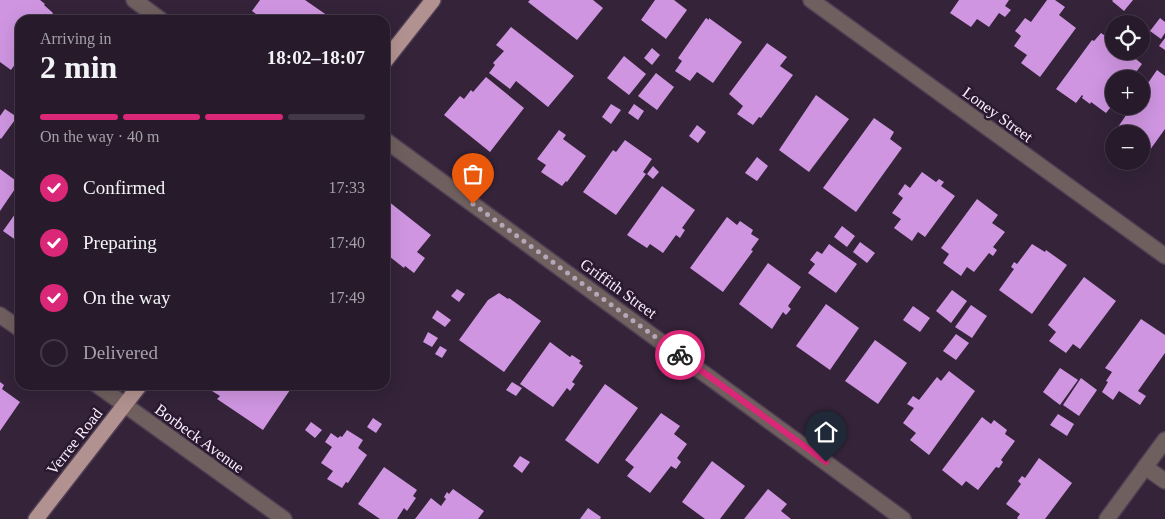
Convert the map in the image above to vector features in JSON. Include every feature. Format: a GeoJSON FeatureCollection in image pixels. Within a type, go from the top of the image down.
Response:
{"type":"FeatureCollection","features":[{"type":"Feature","properties":{"kind":"main road"},"geometry":{"type":"LineString","coordinates":[[390,55],[433,0]]}},
{"type":"Feature","properties":{"kind":"main road","name":"Verree Road"},"geometry":{"type":"LineString","coordinates":[[36,519],[136,390]]}},
{"type":"Feature","properties":{"kind":"street"},"geometry":{"type":"LineString","coordinates":[[134,0],[154,15]]}},
{"type":"Feature","properties":{"kind":"street","name":"Loney Street"},"geometry":{"type":"LineString","coordinates":[[812,0],[1165,256]]}},
{"type":"Feature","properties":{"kind":"street","name":"Griffith Street"},"geometry":{"type":"LineString","coordinates":[[390,144],[903,519]]}},
{"type":"Feature","properties":{"kind":"street"},"geometry":{"type":"LineString","coordinates":[[0,315],[15,326]]}},
{"type":"Feature","properties":{"kind":"street","name":"Borbeck Avenue"},"geometry":{"type":"LineString","coordinates":[[104,390],[284,519]]}},
{"type":"Feature","properties":{"kind":"street"},"geometry":{"type":"LineString","coordinates":[[1107,519],[1165,440]]}},
{"type":"Feature","properties":{"kind":"street"},"geometry":{"type":"LineString","coordinates":[[1145,467],[1165,481]]}},
{"type":"Feature","properties":{"kind":"building"},"geometry":{"type":"Polygon","coordinates":[[[0,0],[40,0],[53,13],[52,15],[15,15],[15,64],[11,70],[0,62],[0,0]]]}},
{"type":"Feature","properties":{"kind":"building"},"geometry":{"type":"Polygon","coordinates":[[[260,0],[305,0],[327,15],[255,15],[252,11],[260,0]]]}},
{"type":"Feature","properties":{"kind":"building"},"geometry":{"type":"Polygon","coordinates":[[[530,0],[593,0],[603,8],[577,40],[528,2],[530,0]]]}},
{"type":"Feature","properties":{"kind":"building"},"geometry":{"type":"Polygon","coordinates":[[[655,0],[674,0],[687,10],[666,39],[641,20],[655,0]]]}},
{"type":"Feature","properties":{"kind":"building"},"geometry":{"type":"Polygon","coordinates":[[[959,0],[1009,0],[1005,6],[1011,10],[1005,17],[999,13],[989,27],[977,19],[971,27],[950,13],[959,0]]]}},
{"type":"Feature","properties":{"kind":"building"},"geometry":{"type":"Polygon","coordinates":[[[1047,0],[1055,0],[1065,7],[1059,15],[1076,28],[1040,77],[1021,63],[1027,55],[1014,46],[1021,36],[1015,31],[1025,18],[1031,22],[1047,0]]]}},
{"type":"Feature","properties":{"kind":"building"},"geometry":{"type":"Polygon","coordinates":[[[1113,0],[1133,0],[1124,11],[1113,0]]]}},
{"type":"Feature","properties":{"kind":"building"},"geometry":{"type":"Polygon","coordinates":[[[706,18],[709,20],[709,18],[742,42],[713,83],[697,72],[690,81],[675,71],[682,61],[678,58],[706,18]]]}},
{"type":"Feature","properties":{"kind":"building"},"geometry":{"type":"Polygon","coordinates":[[[1160,18],[1165,22],[1165,33],[1161,39],[1150,31],[1160,18]]]}},
{"type":"Feature","properties":{"kind":"building"},"geometry":{"type":"Polygon","coordinates":[[[511,27],[574,76],[548,107],[516,81],[510,89],[489,73],[495,65],[493,63],[504,51],[496,45],[511,27]]]}},
{"type":"Feature","properties":{"kind":"building"},"geometry":{"type":"Polygon","coordinates":[[[1101,33],[1105,36],[1105,60],[1137,60],[1142,64],[1138,70],[1105,70],[1105,112],[1082,98],[1082,95],[1076,103],[1056,89],[1092,40],[1094,41],[1101,33]]]}},
{"type":"Feature","properties":{"kind":"building"},"geometry":{"type":"Polygon","coordinates":[[[1165,38],[1165,50],[1159,46],[1165,38]]]}},
{"type":"Feature","properties":{"kind":"building"},"geometry":{"type":"Polygon","coordinates":[[[767,43],[787,57],[780,66],[793,75],[761,118],[759,117],[753,125],[737,114],[743,106],[729,94],[767,43]]]}},
{"type":"Feature","properties":{"kind":"building"},"geometry":{"type":"Polygon","coordinates":[[[652,48],[660,55],[652,65],[644,58],[652,48]]]}},
{"type":"Feature","properties":{"kind":"building"},"geometry":{"type":"Polygon","coordinates":[[[624,56],[646,74],[629,95],[607,78],[624,56]]]}},
{"type":"Feature","properties":{"kind":"building"},"geometry":{"type":"Polygon","coordinates":[[[1157,70],[1165,76],[1165,129],[1150,150],[1150,125],[1119,125],[1126,115],[1150,115],[1150,80],[1157,70]]]}},
{"type":"Feature","properties":{"kind":"building"},"geometry":{"type":"Polygon","coordinates":[[[656,73],[674,87],[657,110],[638,96],[656,73]]]}},
{"type":"Feature","properties":{"kind":"building"},"geometry":{"type":"Polygon","coordinates":[[[486,77],[524,108],[490,152],[444,115],[460,96],[464,99],[486,77]]]}},
{"type":"Feature","properties":{"kind":"building"},"geometry":{"type":"Polygon","coordinates":[[[816,95],[849,119],[809,172],[779,150],[816,95]]]}},
{"type":"Feature","properties":{"kind":"building"},"geometry":{"type":"Polygon","coordinates":[[[611,104],[621,110],[611,124],[602,117],[611,104]]]}},
{"type":"Feature","properties":{"kind":"building"},"geometry":{"type":"Polygon","coordinates":[[[634,104],[644,111],[638,120],[628,113],[634,104]]]}},
{"type":"Feature","properties":{"kind":"building"},"geometry":{"type":"Polygon","coordinates":[[[5,109],[15,116],[15,120],[1,139],[0,138],[0,116],[5,109]]]}},
{"type":"Feature","properties":{"kind":"building"},"geometry":{"type":"Polygon","coordinates":[[[874,118],[894,132],[890,139],[902,148],[856,212],[823,188],[874,118]]]}},
{"type":"Feature","properties":{"kind":"building"},"geometry":{"type":"Polygon","coordinates":[[[697,125],[706,132],[698,143],[689,136],[697,125]]]}},
{"type":"Feature","properties":{"kind":"building"},"geometry":{"type":"Polygon","coordinates":[[[559,130],[566,135],[563,139],[586,156],[562,186],[541,172],[546,165],[537,159],[559,130]]]}},
{"type":"Feature","properties":{"kind":"building"},"geometry":{"type":"Polygon","coordinates":[[[625,140],[652,159],[643,172],[646,174],[616,215],[583,192],[613,150],[616,152],[625,140]]]}},
{"type":"Feature","properties":{"kind":"building"},"geometry":{"type":"Polygon","coordinates":[[[757,157],[768,166],[757,181],[745,173],[757,157]]]}},
{"type":"Feature","properties":{"kind":"building"},"geometry":{"type":"Polygon","coordinates":[[[653,166],[659,172],[653,179],[647,174],[653,166]]]}},
{"type":"Feature","properties":{"kind":"building"},"geometry":{"type":"Polygon","coordinates":[[[0,169],[15,180],[15,189],[0,211],[0,169]]]}},
{"type":"Feature","properties":{"kind":"building"},"geometry":{"type":"Polygon","coordinates":[[[922,172],[936,182],[939,179],[944,182],[941,186],[955,196],[925,237],[918,232],[912,241],[894,228],[901,219],[892,213],[903,198],[898,194],[905,184],[910,188],[922,172]]]}},
{"type":"Feature","properties":{"kind":"building"},"geometry":{"type":"Polygon","coordinates":[[[662,186],[695,210],[682,228],[685,230],[680,238],[676,235],[663,253],[650,244],[647,248],[627,235],[662,186]]]}},
{"type":"Feature","properties":{"kind":"building"},"geometry":{"type":"Polygon","coordinates":[[[977,199],[998,215],[992,223],[1005,232],[993,247],[997,250],[993,256],[989,253],[974,272],[967,267],[961,276],[943,263],[949,254],[941,248],[977,199]]]}},
{"type":"Feature","properties":{"kind":"building"},"geometry":{"type":"Polygon","coordinates":[[[390,203],[431,235],[417,252],[425,258],[414,273],[405,266],[404,268],[390,257],[390,203]]]}},
{"type":"Feature","properties":{"kind":"building"},"geometry":{"type":"Polygon","coordinates":[[[15,214],[15,239],[3,231],[15,214]]]}},
{"type":"Feature","properties":{"kind":"building"},"geometry":{"type":"Polygon","coordinates":[[[727,217],[737,225],[740,221],[753,230],[751,234],[759,239],[751,250],[753,251],[723,292],[690,268],[727,217]]]}},
{"type":"Feature","properties":{"kind":"building"},"geometry":{"type":"Polygon","coordinates":[[[842,226],[855,236],[847,247],[834,237],[842,226]]]}},
{"type":"Feature","properties":{"kind":"building"},"geometry":{"type":"Polygon","coordinates":[[[860,242],[875,253],[867,263],[853,252],[860,242]]]}},
{"type":"Feature","properties":{"kind":"building"},"geometry":{"type":"Polygon","coordinates":[[[829,244],[857,264],[836,293],[808,273],[815,264],[810,260],[817,251],[822,254],[829,244]]]}},
{"type":"Feature","properties":{"kind":"building"},"geometry":{"type":"Polygon","coordinates":[[[1032,244],[1045,252],[1046,250],[1067,265],[1032,314],[999,290],[1014,269],[1011,267],[1014,262],[1017,264],[1032,244]]]}},
{"type":"Feature","properties":{"kind":"building"},"geometry":{"type":"Polygon","coordinates":[[[768,263],[801,287],[788,306],[791,309],[786,315],[783,312],[772,329],[739,304],[768,263]]]}},
{"type":"Feature","properties":{"kind":"building"},"geometry":{"type":"Polygon","coordinates":[[[1084,277],[1116,301],[1080,349],[1073,344],[1066,353],[1049,341],[1056,332],[1048,325],[1084,277]]]}},
{"type":"Feature","properties":{"kind":"building"},"geometry":{"type":"Polygon","coordinates":[[[457,289],[465,294],[459,302],[451,296],[457,289]]]}},
{"type":"Feature","properties":{"kind":"building"},"geometry":{"type":"Polygon","coordinates":[[[952,290],[967,301],[951,323],[936,311],[952,290]]]}},
{"type":"Feature","properties":{"kind":"building"},"geometry":{"type":"Polygon","coordinates":[[[499,293],[541,321],[504,372],[459,340],[488,300],[499,293]]]}},
{"type":"Feature","properties":{"kind":"building"},"geometry":{"type":"Polygon","coordinates":[[[826,304],[859,328],[830,370],[796,346],[826,304]]]}},
{"type":"Feature","properties":{"kind":"building"},"geometry":{"type":"Polygon","coordinates":[[[971,305],[987,316],[972,338],[955,327],[971,305]]]}},
{"type":"Feature","properties":{"kind":"building"},"geometry":{"type":"Polygon","coordinates":[[[913,306],[930,318],[920,332],[903,320],[913,306]]]}},
{"type":"Feature","properties":{"kind":"building"},"geometry":{"type":"Polygon","coordinates":[[[437,310],[451,320],[445,327],[432,318],[437,310]]]}},
{"type":"Feature","properties":{"kind":"building"},"geometry":{"type":"Polygon","coordinates":[[[1141,319],[1165,335],[1165,353],[1138,391],[1146,396],[1140,405],[1119,391],[1113,400],[1102,392],[1112,372],[1105,368],[1141,319]]]}},
{"type":"Feature","properties":{"kind":"building"},"geometry":{"type":"Polygon","coordinates":[[[428,332],[438,338],[432,347],[423,342],[428,332]]]}},
{"type":"Feature","properties":{"kind":"building"},"geometry":{"type":"Polygon","coordinates":[[[956,334],[969,343],[956,360],[943,351],[956,334]]]}},
{"type":"Feature","properties":{"kind":"building"},"geometry":{"type":"Polygon","coordinates":[[[875,340],[907,363],[878,404],[845,381],[875,340]]]}},
{"type":"Feature","properties":{"kind":"building"},"geometry":{"type":"Polygon","coordinates":[[[550,342],[570,357],[572,355],[581,361],[579,363],[583,366],[572,382],[575,384],[570,391],[567,388],[553,407],[520,384],[550,342]]]}},
{"type":"Feature","properties":{"kind":"building"},"geometry":{"type":"Polygon","coordinates":[[[440,346],[447,350],[442,358],[435,354],[440,346]]]}},
{"type":"Feature","properties":{"kind":"building"},"geometry":{"type":"Polygon","coordinates":[[[1060,368],[1078,380],[1060,405],[1043,392],[1060,368]]]}},
{"type":"Feature","properties":{"kind":"building"},"geometry":{"type":"Polygon","coordinates":[[[949,371],[975,391],[929,455],[910,440],[916,433],[903,423],[914,408],[907,404],[913,396],[919,400],[937,377],[941,381],[949,371]]]}},
{"type":"Feature","properties":{"kind":"building"},"geometry":{"type":"Polygon","coordinates":[[[1081,378],[1097,390],[1079,416],[1063,405],[1081,378]]]}},
{"type":"Feature","properties":{"kind":"building"},"geometry":{"type":"Polygon","coordinates":[[[0,382],[4,385],[2,389],[20,402],[0,431],[0,382]]]}},
{"type":"Feature","properties":{"kind":"building"},"geometry":{"type":"Polygon","coordinates":[[[512,382],[522,388],[516,396],[506,390],[512,382]]]}},
{"type":"Feature","properties":{"kind":"building"},"geometry":{"type":"Polygon","coordinates":[[[605,384],[638,408],[598,464],[565,440],[605,384]]]}},
{"type":"Feature","properties":{"kind":"building"},"geometry":{"type":"Polygon","coordinates":[[[290,390],[263,430],[217,399],[220,396],[212,391],[290,390]]]}},
{"type":"Feature","properties":{"kind":"building"},"geometry":{"type":"Polygon","coordinates":[[[661,413],[680,426],[674,434],[687,444],[677,458],[681,462],[676,469],[671,466],[650,493],[627,476],[634,467],[625,460],[661,413]]]}},
{"type":"Feature","properties":{"kind":"building"},"geometry":{"type":"Polygon","coordinates":[[[1058,414],[1074,424],[1067,436],[1050,425],[1058,414]]]}},
{"type":"Feature","properties":{"kind":"building"},"geometry":{"type":"Polygon","coordinates":[[[982,417],[991,424],[994,420],[1007,430],[1005,434],[1015,441],[1001,460],[1003,462],[999,468],[996,467],[978,490],[966,481],[962,486],[942,470],[982,417]]]}},
{"type":"Feature","properties":{"kind":"building"},"geometry":{"type":"Polygon","coordinates":[[[373,418],[382,424],[376,433],[367,427],[373,418]]]}},
{"type":"Feature","properties":{"kind":"building"},"geometry":{"type":"Polygon","coordinates":[[[311,422],[322,430],[315,438],[305,430],[311,422]]]}},
{"type":"Feature","properties":{"kind":"building"},"geometry":{"type":"Polygon","coordinates":[[[347,430],[363,440],[358,448],[367,455],[348,483],[346,482],[342,488],[327,479],[333,471],[321,463],[332,447],[325,442],[331,433],[338,438],[342,437],[347,430]]]}},
{"type":"Feature","properties":{"kind":"building"},"geometry":{"type":"Polygon","coordinates":[[[520,456],[530,462],[522,473],[513,466],[520,456]]]}},
{"type":"Feature","properties":{"kind":"building"},"geometry":{"type":"Polygon","coordinates":[[[1039,458],[1072,483],[1045,519],[1018,519],[1020,514],[1006,504],[1021,484],[1018,481],[1022,476],[1025,478],[1039,458]]]}},
{"type":"Feature","properties":{"kind":"building"},"geometry":{"type":"Polygon","coordinates":[[[712,461],[745,486],[720,519],[705,519],[682,502],[712,461]]]}},
{"type":"Feature","properties":{"kind":"building"},"geometry":{"type":"Polygon","coordinates":[[[384,467],[417,490],[413,496],[416,498],[407,511],[404,508],[397,519],[380,519],[358,504],[384,467]]]}},
{"type":"Feature","properties":{"kind":"building"},"geometry":{"type":"Polygon","coordinates":[[[453,489],[484,511],[478,519],[415,519],[431,498],[441,506],[446,499],[444,497],[447,492],[449,494],[453,489]]]}},
{"type":"Feature","properties":{"kind":"building"},"geometry":{"type":"Polygon","coordinates":[[[768,489],[787,504],[781,511],[791,519],[744,519],[768,489]]]}},
{"type":"Feature","properties":{"kind":"building"},"geometry":{"type":"Polygon","coordinates":[[[588,508],[601,517],[600,519],[580,519],[588,508]]]}},
{"type":"Feature","properties":{"kind":"way so far"},"geometry":{"type":"LineString","coordinates":[[473,204],[680,355]]}},
{"type":"Feature","properties":{"kind":"route"},"geometry":{"type":"LineString","coordinates":[[680,355],[826,462]]}}]}
